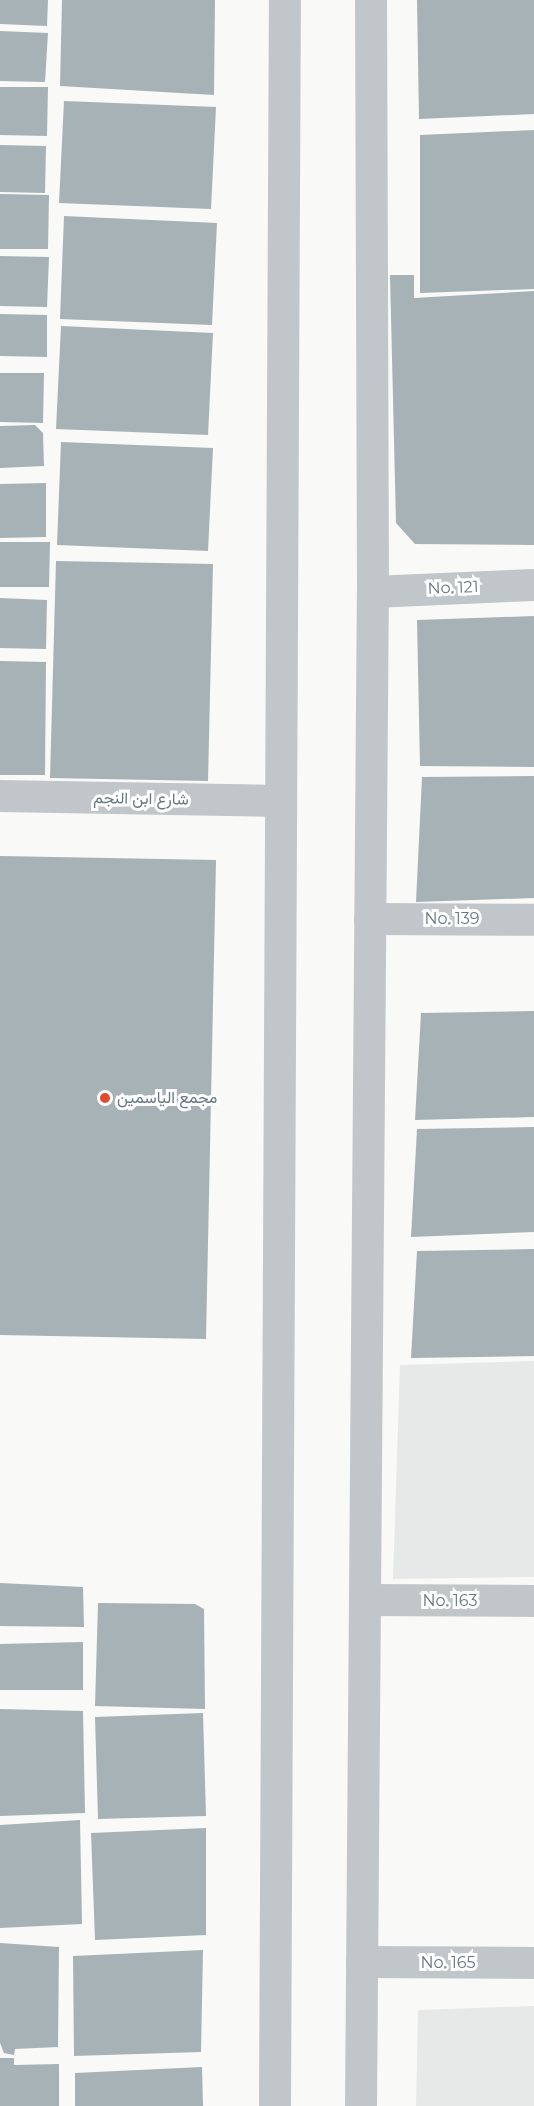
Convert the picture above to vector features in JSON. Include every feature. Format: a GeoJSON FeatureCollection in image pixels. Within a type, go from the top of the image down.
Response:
{"type":"FeatureCollection","features":[{"type":"Feature","properties":{"kind":"street"},"geometry":{"type":"LineString","coordinates":[[275,2106],[285,0]]}},
{"type":"Feature","properties":{"kind":"street"},"geometry":{"type":"LineString","coordinates":[[361,2106],[373,592],[372,0]]}},
{"type":"Feature","properties":{"kind":"street","name":"No. 121"},"geometry":{"type":"LineString","coordinates":[[373,592],[534,585]]}},
{"type":"Feature","properties":{"kind":"street","name":"شارع ابن النجم"},"geometry":{"type":"LineString","coordinates":[[0,796],[281,801]]}},
{"type":"Feature","properties":{"kind":"street","name":"No. 139"},"geometry":{"type":"LineString","coordinates":[[370,919],[534,920]]}},
{"type":"Feature","properties":{"kind":"street","name":"No. 163"},"geometry":{"type":"LineString","coordinates":[[365,1600],[534,1601]]}},
{"type":"Feature","properties":{"kind":"street","name":"No. 165"},"geometry":{"type":"LineString","coordinates":[[362,1962],[534,1963]]}},
{"type":"Feature","properties":{"kind":"shaded area"},"geometry":{"type":"Polygon","coordinates":[[[534,1361],[534,1577],[393,1579],[400,1365],[534,1361]]]}},
{"type":"Feature","properties":{"kind":"shaded area"},"geometry":{"type":"Polygon","coordinates":[[[534,2006],[534,2106],[416,2106],[418,2010],[534,2006]]]}},
{"type":"Feature","properties":{"kind":"building"},"geometry":{"type":"Polygon","coordinates":[[[0,0],[48,0],[47,26],[0,24],[0,0]]]}},
{"type":"Feature","properties":{"kind":"building"},"geometry":{"type":"Polygon","coordinates":[[[62,0],[215,0],[214,95],[60,86],[62,0]]]}},
{"type":"Feature","properties":{"kind":"building"},"geometry":{"type":"Polygon","coordinates":[[[417,0],[534,0],[534,114],[419,119],[417,0]]]}},
{"type":"Feature","properties":{"kind":"building"},"geometry":{"type":"Polygon","coordinates":[[[0,31],[48,33],[45,82],[0,81],[0,31]]]}},
{"type":"Feature","properties":{"kind":"building"},"geometry":{"type":"Polygon","coordinates":[[[0,87],[48,87],[47,136],[0,135],[0,87]]]}},
{"type":"Feature","properties":{"kind":"building"},"geometry":{"type":"Polygon","coordinates":[[[64,101],[216,107],[211,209],[59,203],[64,101]]]}},
{"type":"Feature","properties":{"kind":"building"},"geometry":{"type":"Polygon","coordinates":[[[534,130],[534,289],[420,293],[420,135],[534,130]]]}},
{"type":"Feature","properties":{"kind":"building"},"geometry":{"type":"Polygon","coordinates":[[[0,145],[46,146],[45,193],[0,192],[0,145]]]}},
{"type":"Feature","properties":{"kind":"building"},"geometry":{"type":"Polygon","coordinates":[[[0,194],[49,195],[48,249],[0,249],[0,194]]]}},
{"type":"Feature","properties":{"kind":"building"},"geometry":{"type":"Polygon","coordinates":[[[64,216],[217,223],[212,325],[60,319],[64,216]]]}},
{"type":"Feature","properties":{"kind":"building"},"geometry":{"type":"Polygon","coordinates":[[[0,256],[49,257],[47,307],[0,306],[0,256]]]}},
{"type":"Feature","properties":{"kind":"building"},"geometry":{"type":"Polygon","coordinates":[[[390,275],[414,275],[414,298],[534,291],[534,545],[415,544],[396,523],[390,275]]]}},
{"type":"Feature","properties":{"kind":"building"},"geometry":{"type":"Polygon","coordinates":[[[0,314],[47,315],[47,357],[0,356],[0,314]]]}},
{"type":"Feature","properties":{"kind":"building"},"geometry":{"type":"Polygon","coordinates":[[[61,326],[213,333],[208,435],[56,429],[61,326]]]}},
{"type":"Feature","properties":{"kind":"building"},"geometry":{"type":"Polygon","coordinates":[[[0,373],[44,373],[43,423],[0,422],[0,373]]]}},
{"type":"Feature","properties":{"kind":"building"},"geometry":{"type":"Polygon","coordinates":[[[35,425],[43,433],[44,466],[0,468],[0,426],[35,425]]]}},
{"type":"Feature","properties":{"kind":"building"},"geometry":{"type":"Polygon","coordinates":[[[61,442],[213,448],[208,551],[57,545],[61,442]]]}},
{"type":"Feature","properties":{"kind":"building"},"geometry":{"type":"Polygon","coordinates":[[[46,483],[46,537],[0,538],[0,484],[46,483]]]}},
{"type":"Feature","properties":{"kind":"building"},"geometry":{"type":"Polygon","coordinates":[[[0,542],[50,542],[49,587],[0,587],[0,542]]]}},
{"type":"Feature","properties":{"kind":"building"},"geometry":{"type":"Polygon","coordinates":[[[56,561],[213,564],[208,781],[50,778],[56,561]]]}},
{"type":"Feature","properties":{"kind":"building"},"geometry":{"type":"Polygon","coordinates":[[[0,598],[47,600],[46,649],[0,648],[0,598]]]}},
{"type":"Feature","properties":{"kind":"building"},"geometry":{"type":"Polygon","coordinates":[[[534,616],[534,767],[420,766],[417,620],[534,616]]]}},
{"type":"Feature","properties":{"kind":"building"},"geometry":{"type":"Polygon","coordinates":[[[0,661],[46,662],[45,775],[0,775],[0,661]]]}},
{"type":"Feature","properties":{"kind":"building"},"geometry":{"type":"Polygon","coordinates":[[[534,776],[534,898],[416,902],[422,777],[534,776]]]}},
{"type":"Feature","properties":{"kind":"building","name":"مجمع الياسمين"},"geometry":{"type":"Polygon","coordinates":[[[0,856],[216,860],[206,1339],[0,1335],[0,856]]]}},
{"type":"Feature","properties":{"kind":"building"},"geometry":{"type":"Polygon","coordinates":[[[534,1011],[534,1117],[415,1120],[421,1013],[534,1011]]]}},
{"type":"Feature","properties":{"kind":"building"},"geometry":{"type":"Polygon","coordinates":[[[534,1127],[534,1232],[411,1237],[417,1129],[534,1127]]]}},
{"type":"Feature","properties":{"kind":"building"},"geometry":{"type":"Polygon","coordinates":[[[534,1249],[534,1356],[411,1358],[417,1251],[534,1249]]]}},
{"type":"Feature","properties":{"kind":"building"},"geometry":{"type":"Polygon","coordinates":[[[0,1583],[83,1587],[84,1627],[0,1626],[0,1583]]]}},
{"type":"Feature","properties":{"kind":"building"},"geometry":{"type":"Polygon","coordinates":[[[98,1603],[195,1604],[204,1609],[205,1709],[95,1706],[98,1603]]]}},
{"type":"Feature","properties":{"kind":"building"},"geometry":{"type":"Polygon","coordinates":[[[83,1642],[83,1690],[0,1690],[0,1644],[83,1642]]]}},
{"type":"Feature","properties":{"kind":"building"},"geometry":{"type":"Polygon","coordinates":[[[0,1709],[83,1711],[85,1813],[0,1816],[0,1709]]]}},
{"type":"Feature","properties":{"kind":"building"},"geometry":{"type":"Polygon","coordinates":[[[203,1713],[206,1816],[98,1819],[95,1717],[203,1713]]]}},
{"type":"Feature","properties":{"kind":"building"},"geometry":{"type":"Polygon","coordinates":[[[80,1820],[82,1924],[0,1928],[0,1825],[80,1820]]]}},
{"type":"Feature","properties":{"kind":"building"},"geometry":{"type":"Polygon","coordinates":[[[206,1828],[206,1935],[95,1940],[91,1833],[206,1828]]]}},
{"type":"Feature","properties":{"kind":"building"},"geometry":{"type":"Polygon","coordinates":[[[0,1943],[59,1947],[58,2047],[15,2049],[14,2055],[4,2053],[0,2043],[0,1943]]]}},
{"type":"Feature","properties":{"kind":"building"},"geometry":{"type":"Polygon","coordinates":[[[203,1950],[201,2052],[74,2056],[73,1956],[203,1950]]]}},
{"type":"Feature","properties":{"kind":"building"},"geometry":{"type":"Polygon","coordinates":[[[0,2058],[14,2058],[14,2065],[59,2064],[59,2106],[0,2106],[0,2058]]]}},
{"type":"Feature","properties":{"kind":"building"},"geometry":{"type":"Polygon","coordinates":[[[202,2067],[203,2106],[75,2106],[75,2073],[202,2067]]]}},
{"type":"Feature","properties":{"kind":"place","name":"مجمع الياسمين"},"geometry":{"type":"Point","coordinates":[105,1098]}}]}
